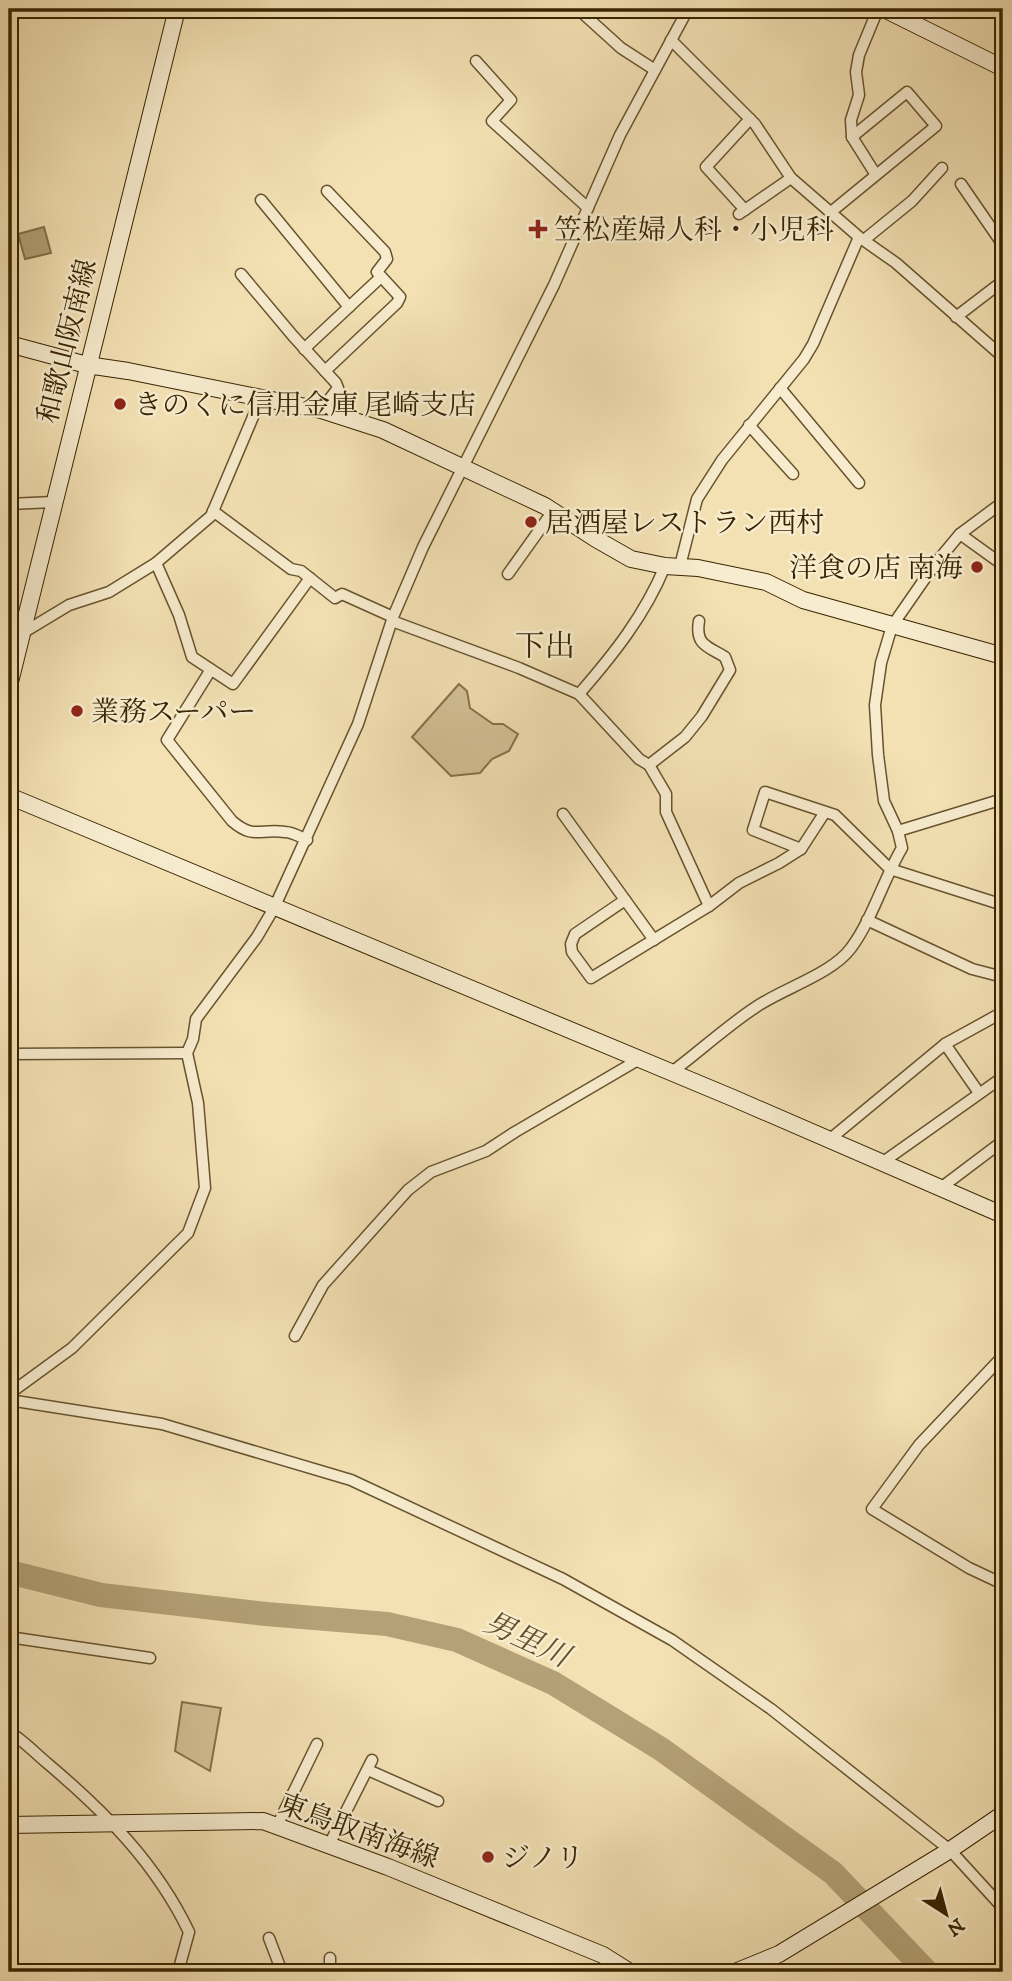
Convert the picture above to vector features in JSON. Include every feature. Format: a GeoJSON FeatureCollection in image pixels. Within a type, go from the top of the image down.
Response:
{"type":"FeatureCollection","features":[{"type":"Feature","properties":{"kind":"street","name":"和歌山阪南線"},"geometry":{"type":"LineString","coordinates":[[9,686],[177,9]]}},
{"type":"Feature","properties":{"kind":"street"},"geometry":{"type":"LineString","coordinates":[[578,9],[621,48],[655,70]]}},
{"type":"Feature","properties":{"kind":"street"},"geometry":{"type":"LineString","coordinates":[[9,1394],[72,1348],[188,1233],[205,1188],[198,1103],[187,1054],[196,1019],[257,937],[274,908],[358,724],[393,619],[461,468],[554,285],[620,135],[688,9]]}},
{"type":"Feature","properties":{"kind":"street"},"geometry":{"type":"LineString","coordinates":[[876,175],[852,137],[851,120],[859,95],[856,72],[859,55],[878,9]]}},
{"type":"Feature","properties":{"kind":"street"},"geometry":{"type":"LineString","coordinates":[[884,9],[1003,68]]}},
{"type":"Feature","properties":{"kind":"street"},"geometry":{"type":"LineString","coordinates":[[671,40],[750,120],[791,178],[861,238],[896,263],[1003,357]]}},
{"type":"Feature","properties":{"kind":"street"},"geometry":{"type":"LineString","coordinates":[[476,61],[511,100],[492,121],[588,208]]}},
{"type":"Feature","properties":{"kind":"street"},"geometry":{"type":"LineString","coordinates":[[831,212],[936,126],[907,92],[852,137]]}},
{"type":"Feature","properties":{"kind":"street"},"geometry":{"type":"LineString","coordinates":[[750,120],[706,167],[742,212],[791,178]]}},
{"type":"Feature","properties":{"kind":"street"},"geometry":{"type":"LineString","coordinates":[[579,694],[614,653],[672,566],[697,499],[749,425],[804,359],[861,238],[912,201],[942,168]]}},
{"type":"Feature","properties":{"kind":"street"},"geometry":{"type":"LineString","coordinates":[[961,184],[1003,244]]}},
{"type":"Feature","properties":{"kind":"street"},"geometry":{"type":"LineString","coordinates":[[325,371],[399,301],[399,295],[377,272],[387,259],[385,251],[327,191]]}},
{"type":"Feature","properties":{"kind":"street"},"geometry":{"type":"LineString","coordinates":[[261,200],[349,307]]}},
{"type":"Feature","properties":{"kind":"street"},"geometry":{"type":"LineString","coordinates":[[241,274],[338,386],[321,410]]}},
{"type":"Feature","properties":{"kind":"street"},"geometry":{"type":"LineString","coordinates":[[304,349],[381,277]]}},
{"type":"Feature","properties":{"kind":"street"},"geometry":{"type":"LineString","coordinates":[[956,317],[1003,281]]}},
{"type":"Feature","properties":{"kind":"street"},"geometry":{"type":"LineString","coordinates":[[9,344],[87,365],[128,370],[321,410],[383,430],[553,512],[631,559],[766,582],[803,600],[1003,656]]}},
{"type":"Feature","properties":{"kind":"street"},"geometry":{"type":"LineString","coordinates":[[780,388],[859,483]]}},
{"type":"Feature","properties":{"kind":"street"},"geometry":{"type":"LineString","coordinates":[[22,634],[69,605],[109,592],[156,563],[211,516],[261,398]]}},
{"type":"Feature","properties":{"kind":"street"},"geometry":{"type":"LineString","coordinates":[[749,425],[793,474]]}},
{"type":"Feature","properties":{"kind":"street"},"geometry":{"type":"LineString","coordinates":[[9,504],[53,502]]}},
{"type":"Feature","properties":{"kind":"street"},"geometry":{"type":"LineString","coordinates":[[672,1072],[757,1006],[821,972],[850,950],[902,848],[898,831],[884,801],[875,705],[881,663],[892,626],[935,564],[960,534],[1003,502]]}},
{"type":"Feature","properties":{"kind":"street"},"geometry":{"type":"LineString","coordinates":[[213,511],[291,569],[301,571],[335,598],[342,594],[393,619],[579,694],[639,759],[649,765],[666,794],[666,812],[709,906]]}},
{"type":"Feature","properties":{"kind":"street"},"geometry":{"type":"LineString","coordinates":[[508,574],[553,512]]}},
{"type":"Feature","properties":{"kind":"street"},"geometry":{"type":"LineString","coordinates":[[960,534],[1003,565]]}},
{"type":"Feature","properties":{"kind":"street"},"geometry":{"type":"LineString","coordinates":[[156,563],[179,615],[192,657],[233,684],[310,578]]}},
{"type":"Feature","properties":{"kind":"street"},"geometry":{"type":"LineString","coordinates":[[649,765],[684,737],[702,716],[730,670],[725,657],[701,642],[697,634],[699,621]]}},
{"type":"Feature","properties":{"kind":"street"},"geometry":{"type":"LineString","coordinates":[[210,671],[167,740],[232,821],[244,831],[289,832],[307,840]]}},
{"type":"Feature","properties":{"kind":"street"},"geometry":{"type":"LineString","coordinates":[[801,849],[753,830],[765,792],[835,815],[890,869],[1003,905]]}},
{"type":"Feature","properties":{"kind":"street"},"geometry":{"type":"LineString","coordinates":[[9,796],[1001,1211]]}},
{"type":"Feature","properties":{"kind":"street"},"geometry":{"type":"LineString","coordinates":[[898,831],[1003,799]]}},
{"type":"Feature","properties":{"kind":"street"},"geometry":{"type":"LineString","coordinates":[[625,900],[575,934],[571,944],[572,951],[592,978],[709,906],[740,883],[801,849],[825,812]]}},
{"type":"Feature","properties":{"kind":"street"},"geometry":{"type":"LineString","coordinates":[[563,814],[654,940]]}},
{"type":"Feature","properties":{"kind":"street"},"geometry":{"type":"LineString","coordinates":[[867,920],[972,969],[1003,977]]}},
{"type":"Feature","properties":{"kind":"street"},"geometry":{"type":"LineString","coordinates":[[829,1140],[945,1044],[1000,1014],[1003,1026]]}},
{"type":"Feature","properties":{"kind":"street"},"geometry":{"type":"LineString","coordinates":[[945,1044],[979,1093]]}},
{"type":"Feature","properties":{"kind":"street"},"geometry":{"type":"LineString","coordinates":[[9,1054],[187,1054]]}},
{"type":"Feature","properties":{"kind":"street"},"geometry":{"type":"LineString","coordinates":[[295,1336],[323,1285],[408,1190],[431,1172],[486,1151],[638,1060]]}},
{"type":"Feature","properties":{"kind":"street"},"geometry":{"type":"LineString","coordinates":[[883,1162],[1003,1077]]}},
{"type":"Feature","properties":{"kind":"street"},"geometry":{"type":"LineString","coordinates":[[942,1188],[1003,1141]]}},
{"type":"Feature","properties":{"kind":"street"},"geometry":{"type":"LineString","coordinates":[[1003,1356],[919,1445],[872,1509],[969,1568],[1003,1584]]}},
{"type":"Feature","properties":{"kind":"street"},"geometry":{"type":"LineString","coordinates":[[9,1400],[162,1424],[351,1480],[563,1579],[672,1640],[771,1709],[950,1850],[1003,1908]]}},
{"type":"Feature","properties":{"kind":"street"},"geometry":{"type":"LineString","coordinates":[[9,1637],[150,1658]]}},
{"type":"Feature","properties":{"kind":"street"},"geometry":{"type":"LineString","coordinates":[[9,1732],[92,1801],[115,1824],[173,1899],[189,1932],[178,1972]]}},
{"type":"Feature","properties":{"kind":"street"},"geometry":{"type":"LineString","coordinates":[[277,1826],[317,1744]]}},
{"type":"Feature","properties":{"kind":"street"},"geometry":{"type":"LineString","coordinates":[[329,1845],[370,1765],[438,1801]]}},
{"type":"Feature","properties":{"kind":"street"},"geometry":{"type":"LineString","coordinates":[[735,1972],[779,1954],[950,1850],[1003,1814]]}},
{"type":"Feature","properties":{"kind":"street","name":"東鳥取南海線"},"geometry":{"type":"LineString","coordinates":[[9,1825],[253,1820],[329,1845],[603,1955],[630,1972]]}},
{"type":"Feature","properties":{"kind":"street"},"geometry":{"type":"LineString","coordinates":[[269,1938],[282,1972]]}},
{"type":"Feature","properties":{"kind":"street"},"geometry":{"type":"LineString","coordinates":[[330,1958],[330,1972]]}},
{"type":"Feature","properties":{"kind":"shaded area"},"geometry":{"type":"Polygon","coordinates":[[[44,227],[51,253],[25,259],[18,234],[44,227]]]}},
{"type":"Feature","properties":{"kind":"shaded area"},"geometry":{"type":"Polygon","coordinates":[[[459,684],[467,691],[470,708],[493,724],[503,724],[518,734],[509,751],[492,759],[480,773],[451,776],[412,737],[459,684]]]}},
{"type":"Feature","properties":{"kind":"shaded area"},"geometry":{"type":"Polygon","coordinates":[[[182,1702],[221,1708],[210,1771],[175,1751],[182,1702]]]}},
{"type":"Feature","properties":{"kind":"waterway","name":"男里川"},"geometry":{"type":"LineString","coordinates":[[9,1572],[101,1595],[266,1614],[387,1624],[457,1640],[553,1683],[661,1749],[833,1873],[927,1972]]}},
{"type":"Feature","properties":{"kind":"place","name":"笠松産婦人科・小児科"},"geometry":{"type":"Point","coordinates":[538,229]}},
{"type":"Feature","properties":{"kind":"place","name":"きのくに信用金庫 尾崎支店"},"geometry":{"type":"Point","coordinates":[120,404]}},
{"type":"Feature","properties":{"kind":"place","name":"居酒屋レストラン西村"},"geometry":{"type":"Point","coordinates":[531,522]}},
{"type":"Feature","properties":{"kind":"place","name":"洋食の店 南海"},"geometry":{"type":"Point","coordinates":[977,567]}},
{"type":"Feature","properties":{"kind":"place","name":"業務スーパー"},"geometry":{"type":"Point","coordinates":[77,711]}},
{"type":"Feature","properties":{"kind":"place","name":"ジノリ"},"geometry":{"type":"Point","coordinates":[488,1857]}},
{"type":"Feature","properties":{"kind":"district","name":"下出"},"geometry":{"type":"Point","coordinates":[545,646]}}]}
